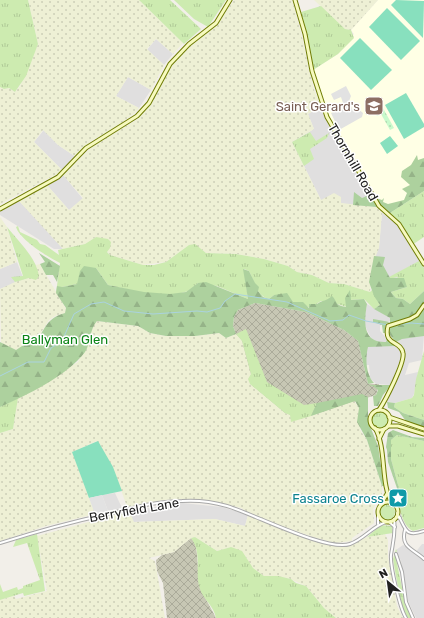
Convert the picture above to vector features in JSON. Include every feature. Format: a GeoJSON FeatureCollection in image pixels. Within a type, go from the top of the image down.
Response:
{"type":"FeatureCollection","features":[{"type":"Feature","properties":{"kind":"street"},"geometry":{"type":"LineString","coordinates":[[0,209],[58,177],[86,148],[137,116],[149,103],[171,63],[190,44],[216,23],[230,0]]}},
{"type":"Feature","properties":{"kind":"street","name":"Thornhill Road"},"geometry":{"type":"LineString","coordinates":[[295,0],[305,34],[312,71],[327,117],[379,206],[399,224],[424,264]]}},
{"type":"Feature","properties":{"kind":"street"},"geometry":{"type":"LineString","coordinates":[[424,305],[410,319],[388,326],[387,337],[400,347],[403,354],[392,386],[383,404],[379,410],[374,412],[370,419],[379,439],[387,494],[396,507],[397,513],[405,530],[413,534],[424,531]]}},
{"type":"Feature","properties":{"kind":"street"},"geometry":{"type":"LineString","coordinates":[[383,404],[385,412],[389,418],[424,429]]}},
{"type":"Feature","properties":{"kind":"street"},"geometry":{"type":"LineString","coordinates":[[379,410],[385,412]]}},
{"type":"Feature","properties":{"kind":"street"},"geometry":{"type":"LineString","coordinates":[[388,426],[389,418]]}},
{"type":"Feature","properties":{"kind":"street"},"geometry":{"type":"LineString","coordinates":[[379,439],[384,429],[388,426],[398,426],[424,434]]}},
{"type":"Feature","properties":{"kind":"street"},"geometry":{"type":"LineString","coordinates":[[375,428],[384,429]]}},
{"type":"Feature","properties":{"kind":"street"},"geometry":{"type":"LineString","coordinates":[[378,524],[378,510],[387,494]]}},
{"type":"Feature","properties":{"kind":"street","name":"Berryfield Lane"},"geometry":{"type":"LineString","coordinates":[[0,544],[33,533],[119,511],[182,501],[227,506],[307,536],[340,545],[350,544],[360,539],[378,524],[388,522]]}},
{"type":"Feature","properties":{"kind":"street"},"geometry":{"type":"LineString","coordinates":[[381,505],[386,502],[392,503]]}},
{"type":"Feature","properties":{"kind":"street"},"geometry":{"type":"LineString","coordinates":[[397,513],[395,518],[396,534],[391,558],[400,609],[406,618]]}},
{"type":"Feature","properties":{"kind":"street"},"geometry":{"type":"LineString","coordinates":[[378,515],[396,527]]}},
{"type":"Feature","properties":{"kind":"street"},"geometry":{"type":"LineString","coordinates":[[388,522],[395,518],[400,518]]}},
{"type":"Feature","properties":{"kind":"street"},"geometry":{"type":"LineString","coordinates":[[405,530],[403,536],[406,545],[424,559]]}},
{"type":"Feature","properties":{"kind":"street"},"geometry":{"type":"LineString","coordinates":[[396,554],[402,572],[406,602],[414,618]]}},
{"type":"Feature","properties":{"kind":"shaded area"},"geometry":{"type":"Polygon","coordinates":[[[28,0],[139,0],[183,43],[173,54],[156,39],[147,49],[164,65],[151,90],[128,77],[116,96],[139,108],[137,111],[118,126],[91,141],[76,157],[58,145],[43,130],[34,142],[63,171],[0,204],[0,87],[4,89],[9,88],[15,92],[20,86],[38,44],[28,0]]]}},
{"type":"Feature","properties":{"kind":"shaded area"},"geometry":{"type":"Polygon","coordinates":[[[234,0],[292,0],[314,90],[322,106],[308,114],[314,129],[292,142],[321,200],[334,193],[341,197],[341,203],[377,207],[382,213],[379,248],[372,266],[370,292],[344,284],[329,283],[312,275],[297,272],[288,266],[264,259],[236,254],[206,253],[201,249],[189,245],[166,262],[143,265],[110,255],[96,237],[85,244],[63,249],[18,200],[47,185],[69,210],[83,198],[63,175],[95,144],[138,119],[153,98],[172,64],[195,40],[216,25],[234,0]]]}},
{"type":"Feature","properties":{"kind":"shaded area"},"geometry":{"type":"Polygon","coordinates":[[[314,0],[378,0],[351,30],[345,29],[314,0]]]}},
{"type":"Feature","properties":{"kind":"shaded area","name":"Saint Gerard's"},"geometry":{"type":"Polygon","coordinates":[[[378,0],[424,0],[424,191],[390,213],[380,206],[327,115],[313,70],[338,54],[354,34],[351,30],[378,0]]]}},
{"type":"Feature","properties":{"kind":"shaded area"},"geometry":{"type":"Polygon","coordinates":[[[156,39],[173,54],[164,65],[147,50],[156,39]]]}},
{"type":"Feature","properties":{"kind":"shaded area"},"geometry":{"type":"Polygon","coordinates":[[[128,77],[151,90],[139,108],[116,96],[128,77]]]}},
{"type":"Feature","properties":{"kind":"shaded area"},"geometry":{"type":"Polygon","coordinates":[[[346,86],[351,96],[349,101],[353,111],[358,109],[363,113],[362,117],[339,130],[331,113],[345,109],[341,97],[334,100],[331,94],[346,86]]]}},
{"type":"Feature","properties":{"kind":"shaded area"},"geometry":{"type":"Polygon","coordinates":[[[320,107],[338,142],[377,207],[358,206],[321,200],[292,142],[314,129],[308,114],[320,107]]]}},
{"type":"Feature","properties":{"kind":"shaded area"},"geometry":{"type":"Polygon","coordinates":[[[44,130],[58,145],[76,157],[63,171],[34,142],[44,130]]]}},
{"type":"Feature","properties":{"kind":"shaded area"},"geometry":{"type":"Polygon","coordinates":[[[63,175],[83,199],[69,210],[47,185],[63,175]]]}},
{"type":"Feature","properties":{"kind":"shaded area"},"geometry":{"type":"Polygon","coordinates":[[[18,200],[63,249],[54,249],[0,215],[0,212],[18,200]]]}},
{"type":"Feature","properties":{"kind":"shaded area"},"geometry":{"type":"Polygon","coordinates":[[[382,213],[396,224],[424,268],[424,291],[390,279],[383,265],[374,256],[379,247],[382,213]]]}},
{"type":"Feature","properties":{"kind":"shaded area"},"geometry":{"type":"Polygon","coordinates":[[[0,217],[7,227],[17,262],[0,269],[0,217]]]}},
{"type":"Feature","properties":{"kind":"shaded area"},"geometry":{"type":"Polygon","coordinates":[[[17,262],[24,280],[0,289],[0,269],[17,262]]]}},
{"type":"Feature","properties":{"kind":"shaded area"},"geometry":{"type":"Polygon","coordinates":[[[40,264],[66,309],[65,313],[55,316],[49,320],[35,342],[25,344],[16,350],[1,342],[0,289],[15,282],[29,278],[37,270],[36,265],[40,264]]]}},
{"type":"Feature","properties":{"kind":"shaded area"},"geometry":{"type":"Polygon","coordinates":[[[255,303],[306,312],[344,330],[358,341],[368,384],[379,384],[376,395],[301,419],[285,413],[250,384],[242,341],[236,334],[233,326],[234,317],[238,310],[255,303]]]}},
{"type":"Feature","properties":{"kind":"shaded area"},"geometry":{"type":"Polygon","coordinates":[[[367,304],[390,318],[390,321],[382,322],[380,326],[380,331],[387,339],[386,342],[378,343],[371,338],[367,330],[364,322],[367,304]]]}},
{"type":"Feature","properties":{"kind":"shaded area"},"geometry":{"type":"Polygon","coordinates":[[[97,321],[138,326],[150,333],[166,336],[195,336],[219,333],[226,338],[236,334],[242,341],[251,374],[250,384],[285,413],[301,419],[354,401],[359,408],[360,430],[367,440],[382,486],[382,494],[373,509],[374,523],[352,538],[352,541],[335,543],[256,517],[241,508],[221,503],[180,499],[164,500],[127,507],[118,481],[97,441],[73,452],[95,514],[46,526],[0,541],[0,433],[13,429],[18,398],[78,362],[90,337],[93,325],[97,321]]]}},
{"type":"Feature","properties":{"kind":"shaded area"},"geometry":{"type":"Polygon","coordinates":[[[424,335],[422,360],[409,363],[405,375],[418,372],[412,398],[395,403],[387,402],[404,355],[403,348],[395,342],[399,337],[424,335]]]}},
{"type":"Feature","properties":{"kind":"shaded area"},"geometry":{"type":"Polygon","coordinates":[[[360,345],[395,346],[400,351],[402,354],[391,385],[376,384],[370,378],[369,365],[364,365],[360,345]]]}},
{"type":"Feature","properties":{"kind":"shaded area"},"geometry":{"type":"Polygon","coordinates":[[[115,493],[122,508],[108,511],[102,495],[115,493]]]}},
{"type":"Feature","properties":{"kind":"shaded area"},"geometry":{"type":"Polygon","coordinates":[[[102,495],[108,511],[95,514],[89,498],[102,495]]]}},
{"type":"Feature","properties":{"kind":"shaded area"},"geometry":{"type":"Polygon","coordinates":[[[182,503],[222,507],[248,515],[245,526],[215,519],[133,522],[129,511],[182,503]]]}},
{"type":"Feature","properties":{"kind":"shaded area"},"geometry":{"type":"Polygon","coordinates":[[[129,511],[134,522],[215,519],[245,526],[248,515],[314,541],[341,547],[347,546],[367,537],[385,534],[388,540],[388,557],[397,606],[403,618],[336,618],[324,608],[306,586],[288,578],[264,576],[248,563],[247,558],[231,547],[217,551],[195,537],[191,538],[174,552],[149,558],[155,561],[165,618],[0,618],[0,600],[14,596],[16,599],[47,591],[37,536],[129,511]]]}},
{"type":"Feature","properties":{"kind":"shaded area"},"geometry":{"type":"Polygon","coordinates":[[[191,538],[195,543],[197,554],[199,586],[216,618],[167,618],[163,583],[157,571],[156,560],[162,555],[174,552],[191,538]]]}},
{"type":"Feature","properties":{"kind":"shaded area"},"geometry":{"type":"Polygon","coordinates":[[[422,544],[424,544],[424,618],[416,618],[408,601],[401,561],[396,550],[403,545],[415,553],[422,544]]]}},
{"type":"Feature","properties":{"kind":"green space"},"geometry":{"type":"Polygon","coordinates":[[[0,0],[28,0],[38,44],[26,76],[15,92],[9,88],[4,89],[0,87],[0,0]]]}},
{"type":"Feature","properties":{"kind":"green space"},"geometry":{"type":"Polygon","coordinates":[[[139,0],[170,0],[201,29],[184,44],[139,0]]]}},
{"type":"Feature","properties":{"kind":"green space"},"geometry":{"type":"Polygon","coordinates":[[[174,0],[226,0],[208,27],[194,19],[174,0]]]}},
{"type":"Feature","properties":{"kind":"green space"},"geometry":{"type":"Polygon","coordinates":[[[396,0],[424,1],[423,38],[391,5],[396,0]]]}},
{"type":"Feature","properties":{"kind":"green space"},"geometry":{"type":"Polygon","coordinates":[[[321,6],[345,29],[351,30],[354,38],[338,54],[313,70],[301,12],[321,6]]]}},
{"type":"Feature","properties":{"kind":"green space"},"geometry":{"type":"Polygon","coordinates":[[[387,8],[420,41],[401,60],[369,27],[387,8]]]}},
{"type":"Feature","properties":{"kind":"green space"},"geometry":{"type":"Polygon","coordinates":[[[360,38],[392,70],[371,90],[340,58],[360,38]]]}},
{"type":"Feature","properties":{"kind":"green space"},"geometry":{"type":"Polygon","coordinates":[[[406,93],[424,124],[424,127],[404,139],[385,105],[406,93]]]}},
{"type":"Feature","properties":{"kind":"green space"},"geometry":{"type":"Polygon","coordinates":[[[378,99],[394,128],[390,130],[381,114],[377,116],[369,104],[378,99]]]}},
{"type":"Feature","properties":{"kind":"green space"},"geometry":{"type":"Polygon","coordinates":[[[310,132],[316,141],[329,133],[327,138],[310,149],[314,159],[304,166],[292,142],[310,132]]]}},
{"type":"Feature","properties":{"kind":"green space"},"geometry":{"type":"Polygon","coordinates":[[[390,136],[398,146],[387,154],[380,143],[390,136]]]}},
{"type":"Feature","properties":{"kind":"green space"},"geometry":{"type":"Polygon","coordinates":[[[417,155],[418,160],[424,158],[424,191],[390,213],[380,206],[376,198],[382,200],[384,198],[383,202],[388,204],[404,200],[407,193],[402,189],[410,185],[401,177],[402,171],[411,165],[417,155]]]}},
{"type":"Feature","properties":{"kind":"green space"},"geometry":{"type":"Polygon","coordinates":[[[424,191],[424,237],[412,245],[401,223],[390,213],[424,191]]]}},
{"type":"Feature","properties":{"kind":"green space"},"geometry":{"type":"Polygon","coordinates":[[[354,192],[362,198],[367,196],[371,197],[377,207],[353,205],[354,192]]]}},
{"type":"Feature","properties":{"kind":"green space"},"geometry":{"type":"Polygon","coordinates":[[[18,226],[20,232],[37,240],[40,244],[45,245],[59,255],[58,250],[85,244],[96,237],[108,239],[111,242],[110,248],[107,252],[110,255],[143,265],[154,265],[166,262],[189,245],[195,244],[206,253],[236,254],[264,259],[288,266],[297,272],[312,275],[329,283],[344,284],[370,292],[372,290],[380,305],[374,309],[364,299],[350,300],[350,291],[347,307],[328,301],[321,301],[310,308],[299,302],[293,302],[274,295],[269,299],[261,295],[256,288],[249,271],[244,269],[248,299],[217,286],[198,283],[189,291],[176,294],[166,295],[137,291],[108,285],[96,268],[77,284],[62,287],[56,293],[60,263],[29,243],[19,232],[16,227],[18,226]]]}},
{"type":"Feature","properties":{"kind":"green space"},"geometry":{"type":"Polygon","coordinates":[[[7,227],[31,256],[39,276],[36,280],[29,278],[15,282],[11,277],[23,276],[7,227]]]}},
{"type":"Feature","properties":{"kind":"green space"},"geometry":{"type":"Polygon","coordinates":[[[39,253],[60,266],[57,282],[53,275],[46,275],[40,264],[45,262],[39,253]]]}},
{"type":"Feature","properties":{"kind":"green space"},"geometry":{"type":"Polygon","coordinates":[[[374,256],[385,257],[383,265],[390,278],[404,278],[407,287],[391,292],[396,298],[403,299],[410,304],[424,291],[424,336],[402,339],[396,342],[389,334],[390,318],[374,309],[380,305],[374,296],[369,282],[374,256]]]}},
{"type":"Feature","properties":{"kind":"green space"},"geometry":{"type":"Polygon","coordinates":[[[419,261],[424,268],[424,291],[410,304],[403,299],[396,298],[391,292],[407,287],[397,277],[390,279],[389,277],[419,261]]]}},
{"type":"Feature","properties":{"kind":"green space","name":"Ballyman Glen"},"geometry":{"type":"Polygon","coordinates":[[[84,266],[96,268],[108,285],[144,292],[170,294],[186,292],[198,283],[206,282],[248,299],[243,269],[249,271],[255,283],[259,287],[258,291],[263,297],[269,299],[274,295],[287,293],[293,302],[303,302],[309,308],[309,304],[317,304],[332,296],[338,304],[346,307],[345,298],[350,290],[351,300],[364,299],[367,304],[365,324],[366,330],[372,339],[386,342],[387,339],[395,346],[368,347],[367,366],[369,375],[374,383],[368,384],[358,341],[344,330],[306,312],[255,303],[238,310],[234,317],[233,326],[236,334],[226,338],[219,333],[195,336],[166,336],[150,333],[138,326],[97,321],[94,325],[85,352],[68,369],[46,384],[0,407],[0,342],[16,350],[25,344],[36,342],[51,320],[65,313],[66,308],[56,293],[57,286],[62,287],[77,284],[80,271],[84,266]]]}},
{"type":"Feature","properties":{"kind":"green space"},"geometry":{"type":"Polygon","coordinates":[[[373,319],[390,322],[386,324],[385,333],[383,333],[382,325],[373,322],[373,319]]]}},
{"type":"Feature","properties":{"kind":"green space"},"geometry":{"type":"Polygon","coordinates":[[[246,329],[267,382],[304,405],[317,403],[311,416],[291,422],[290,415],[285,413],[250,384],[248,379],[251,374],[242,341],[236,334],[246,329]]]}},
{"type":"Feature","properties":{"kind":"green space"},"geometry":{"type":"Polygon","coordinates":[[[424,351],[424,420],[403,413],[394,407],[395,403],[412,398],[414,395],[416,379],[424,351]]]}},
{"type":"Feature","properties":{"kind":"green space"},"geometry":{"type":"Polygon","coordinates":[[[367,385],[391,385],[383,395],[378,406],[374,406],[373,396],[376,395],[378,390],[373,386],[367,385]]]}},
{"type":"Feature","properties":{"kind":"green space"},"geometry":{"type":"Polygon","coordinates":[[[362,394],[368,397],[368,421],[378,446],[384,486],[382,486],[367,440],[357,422],[359,408],[355,401],[311,416],[317,403],[362,394]]]}},
{"type":"Feature","properties":{"kind":"green space"},"geometry":{"type":"Polygon","coordinates":[[[18,398],[13,429],[0,433],[0,407],[18,398]]]}},
{"type":"Feature","properties":{"kind":"green space"},"geometry":{"type":"Polygon","coordinates":[[[387,402],[395,403],[394,407],[403,413],[424,420],[424,427],[406,421],[399,412],[388,408],[387,402]]]}},
{"type":"Feature","properties":{"kind":"green space"},"geometry":{"type":"Polygon","coordinates":[[[380,412],[387,417],[388,420],[383,427],[380,428],[373,423],[372,420],[377,413],[380,412]]]}},
{"type":"Feature","properties":{"kind":"green space"},"geometry":{"type":"Polygon","coordinates":[[[393,430],[412,437],[424,438],[424,441],[397,435],[391,440],[391,459],[401,496],[401,500],[399,501],[400,497],[388,462],[386,447],[388,433],[393,430]]]}},
{"type":"Feature","properties":{"kind":"green space"},"geometry":{"type":"Polygon","coordinates":[[[397,435],[424,441],[424,528],[413,531],[406,525],[400,510],[401,496],[391,459],[391,440],[397,435]]]}},
{"type":"Feature","properties":{"kind":"green space"},"geometry":{"type":"Polygon","coordinates":[[[98,441],[113,467],[122,491],[89,498],[72,452],[98,441]]]}},
{"type":"Feature","properties":{"kind":"green space"},"geometry":{"type":"Polygon","coordinates":[[[387,504],[394,509],[395,512],[390,519],[387,520],[380,515],[379,512],[384,505],[387,504]]]}},
{"type":"Feature","properties":{"kind":"green space"},"geometry":{"type":"Polygon","coordinates":[[[381,525],[392,526],[393,533],[367,537],[381,525]]]}},
{"type":"Feature","properties":{"kind":"green space"},"geometry":{"type":"Polygon","coordinates":[[[37,534],[45,591],[24,596],[23,593],[0,600],[0,584],[3,592],[17,587],[18,590],[23,588],[23,586],[40,580],[27,543],[13,547],[16,540],[37,534]]]}},
{"type":"Feature","properties":{"kind":"green space"},"geometry":{"type":"Polygon","coordinates":[[[195,537],[217,551],[231,547],[242,551],[253,568],[264,576],[278,576],[291,579],[296,583],[306,586],[324,608],[336,618],[216,618],[213,610],[201,593],[198,583],[197,550],[191,538],[195,537]]]}},
{"type":"Feature","properties":{"kind":"green space"},"geometry":{"type":"Polygon","coordinates":[[[396,549],[397,551],[395,554],[405,602],[412,618],[408,618],[402,608],[393,559],[396,549]]]}},
{"type":"Feature","properties":{"kind":"waterway"},"geometry":{"type":"LineString","coordinates":[[0,376],[28,362],[44,362],[51,348],[62,341],[74,314],[91,304],[104,302],[124,311],[153,314],[197,311],[207,312],[220,308],[225,301],[235,294],[287,302],[330,321],[343,320],[349,315],[366,321],[388,325]]}},
{"type":"Feature","properties":{"kind":"waterway"},"geometry":{"type":"LineString","coordinates":[[395,325],[411,323],[424,324]]}},
{"type":"Feature","properties":{"kind":"place","name":"Saint Gerard's"},"geometry":{"type":"Point","coordinates":[374,106]}},
{"type":"Feature","properties":{"kind":"place","name":"Fassaroe Cross"},"geometry":{"type":"Point","coordinates":[398,498]}}]}
